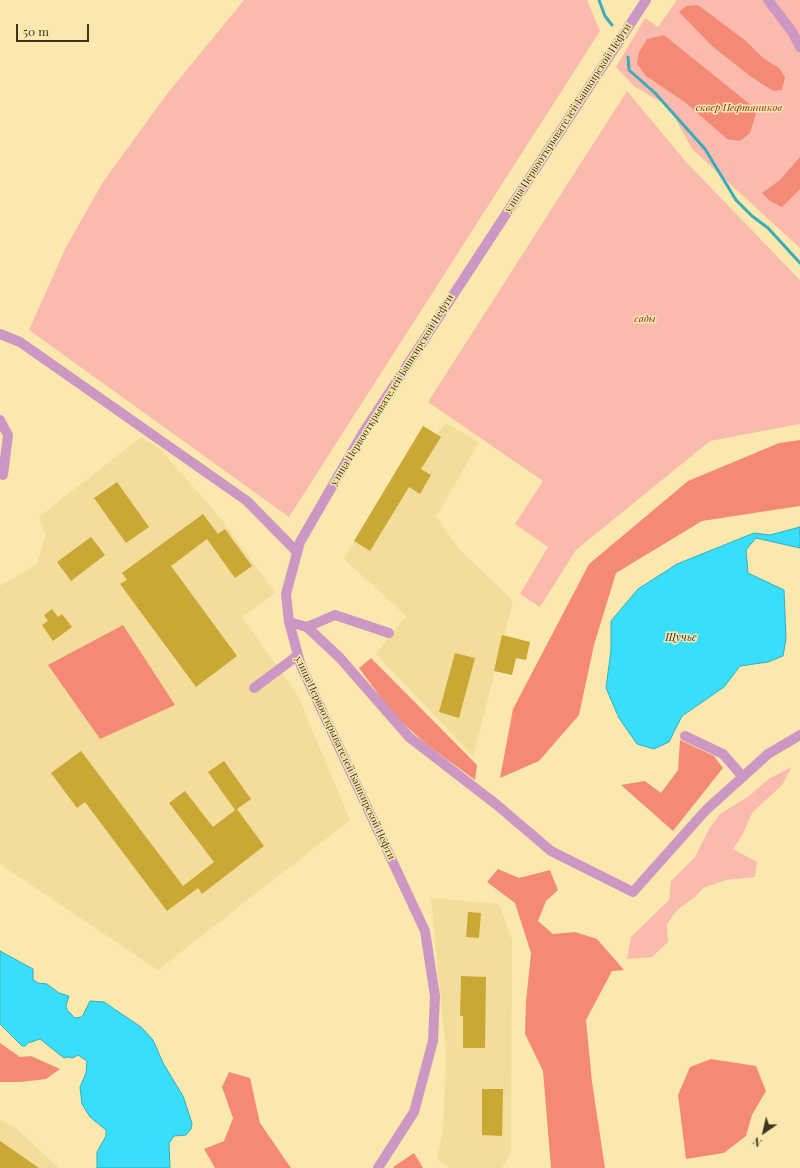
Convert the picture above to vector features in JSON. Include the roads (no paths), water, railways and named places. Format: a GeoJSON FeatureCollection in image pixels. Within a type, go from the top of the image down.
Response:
{"type":"FeatureCollection","features":[{"type":"Feature","properties":{"kind":"street","name":"улица Первооткрывателей Башкирской Нефти"},"geometry":{"type":"LineString","coordinates":[[378,1168],[414,1112],[433,1041],[435,996],[425,932],[297,656],[289,622],[286,594],[300,542],[363,433],[646,0]]}},
{"type":"Feature","properties":{"kind":"street"},"geometry":{"type":"LineString","coordinates":[[768,0],[793,33],[800,47]]}},
{"type":"Feature","properties":{"kind":"street"},"geometry":{"type":"LineString","coordinates":[[0,334],[20,342],[247,501],[297,552]]}},
{"type":"Feature","properties":{"kind":"street"},"geometry":{"type":"LineString","coordinates":[[0,420],[8,434],[3,476]]}},
{"type":"Feature","properties":{"kind":"street"},"geometry":{"type":"LineString","coordinates":[[307,627],[335,615],[389,634]]}},
{"type":"Feature","properties":{"kind":"street"},"geometry":{"type":"LineString","coordinates":[[289,622],[307,627],[340,658],[409,738],[497,804],[551,851],[633,892],[706,810],[768,754],[800,735]]}},
{"type":"Feature","properties":{"kind":"street"},"geometry":{"type":"LineString","coordinates":[[254,688],[297,656]]}},
{"type":"Feature","properties":{"kind":"street"},"geometry":{"type":"LineString","coordinates":[[685,736],[723,754],[743,777]]}},
{"type":"Feature","properties":{"kind":"water","name":"Щучье"},"geometry":{"type":"Polygon","coordinates":[[[800,527],[800,548],[756,538],[746,550],[748,573],[784,590],[786,639],[783,656],[768,662],[740,666],[724,687],[682,716],[669,742],[654,749],[637,744],[619,718],[606,688],[611,650],[611,621],[638,589],[677,564],[754,533],[770,535],[800,527]]]}},
{"type":"Feature","properties":{"kind":"water"},"geometry":{"type":"Polygon","coordinates":[[[0,951],[33,969],[33,980],[38,983],[47,984],[59,993],[69,996],[66,1005],[67,1010],[75,1018],[82,1017],[90,1001],[104,1002],[141,1027],[153,1040],[163,1063],[183,1096],[192,1123],[191,1129],[186,1135],[174,1136],[169,1143],[170,1168],[97,1168],[97,1152],[106,1136],[106,1130],[90,1117],[82,1104],[80,1087],[86,1073],[87,1061],[78,1055],[73,1058],[64,1058],[40,1039],[22,1046],[0,1024],[0,951]]]}},
{"type":"Feature","properties":{"kind":"waterway"},"geometry":{"type":"LineString","coordinates":[[599,0],[605,16],[612,25]]}},
{"type":"Feature","properties":{"kind":"waterway"},"geometry":{"type":"LineString","coordinates":[[628,57],[629,70],[655,93],[705,149],[736,200],[752,216],[768,228],[800,263]]}},
{"type":"Feature","properties":{"kind":"park label","name":"сквер Нефтяников"},"geometry":{"type":"Point","coordinates":[739,108]}},
{"type":"Feature","properties":{"kind":"park label","name":"сады"},"geometry":{"type":"Point","coordinates":[645,319]}}]}
